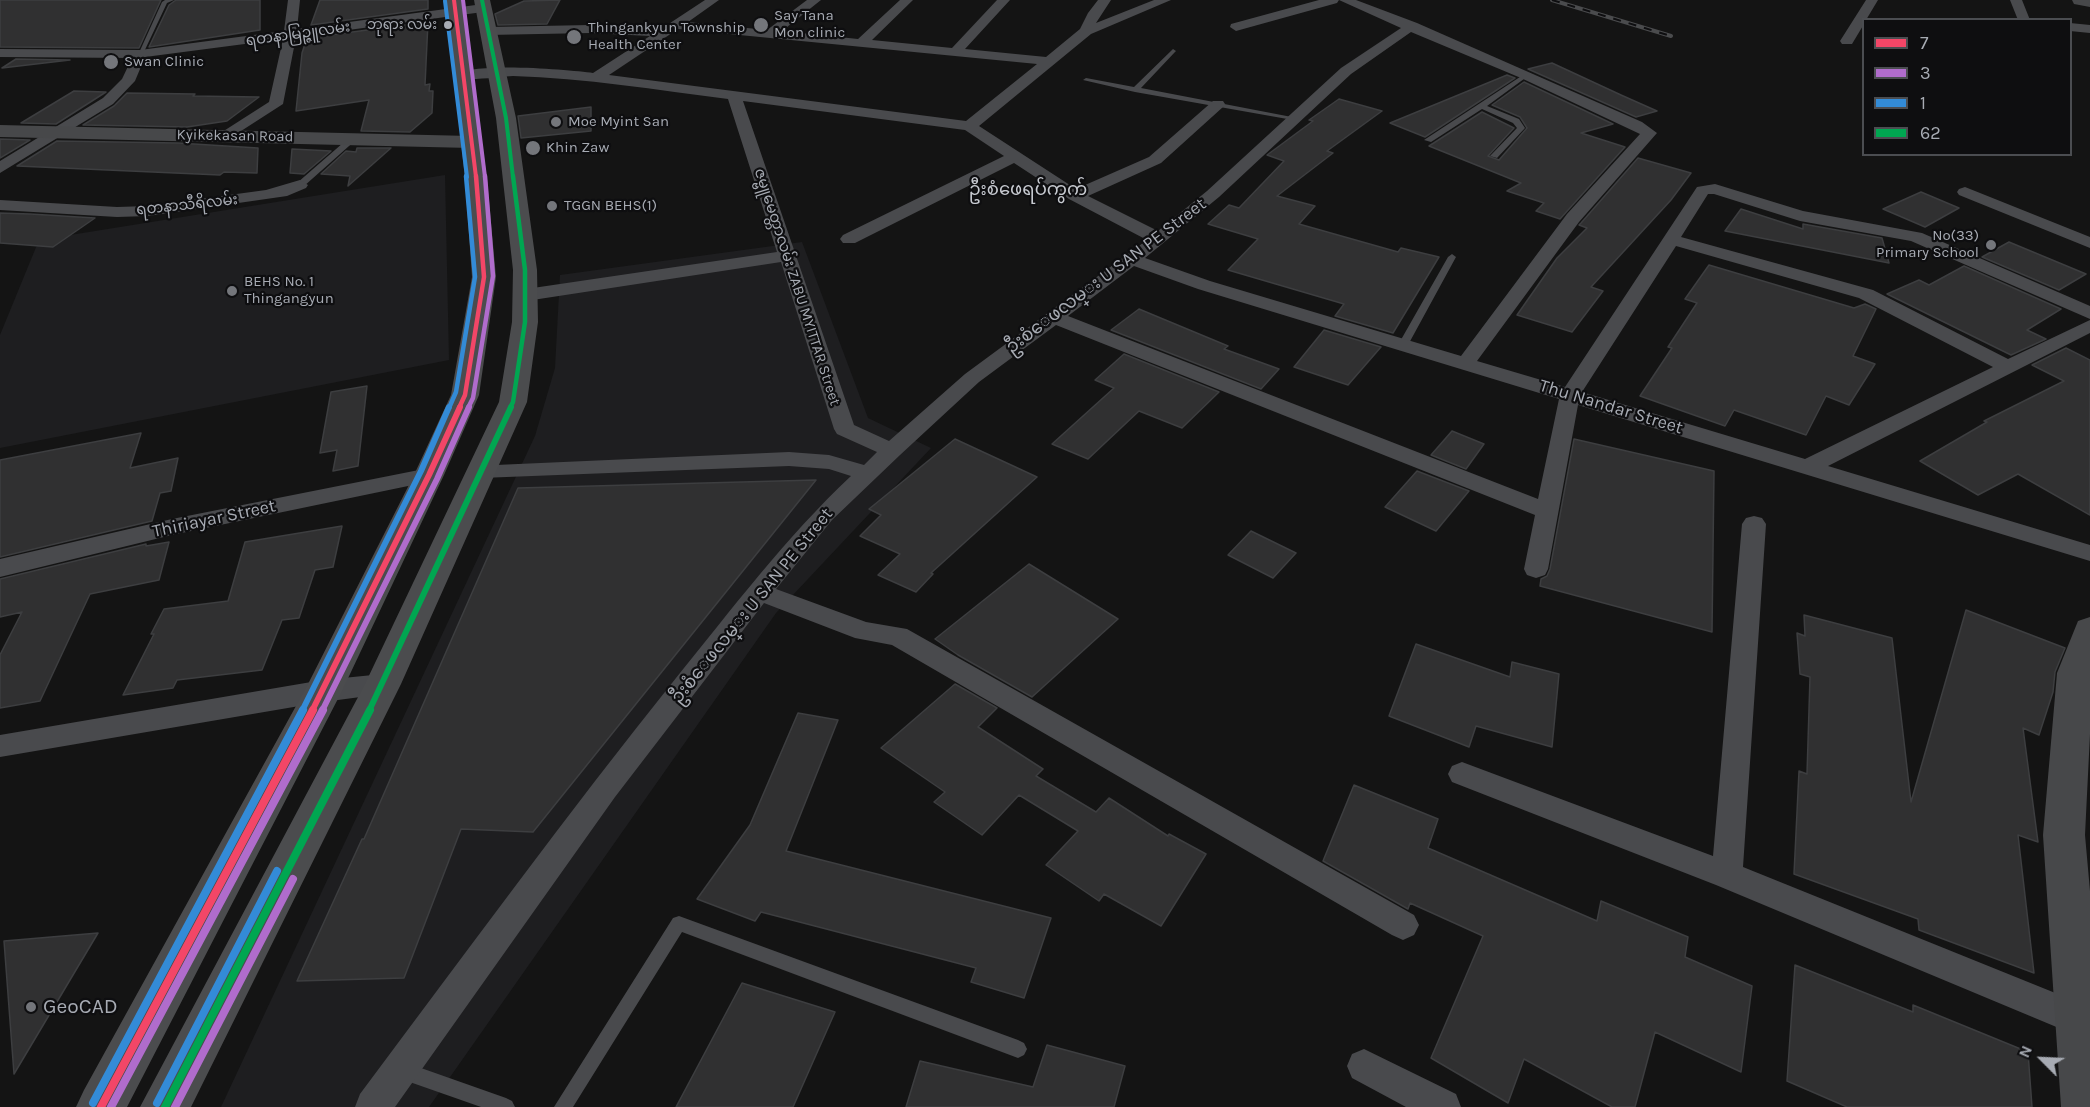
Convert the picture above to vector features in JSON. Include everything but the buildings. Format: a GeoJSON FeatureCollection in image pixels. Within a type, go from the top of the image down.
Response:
{"type":"FeatureCollection","features":[{"type":"Feature","properties":{"kind":"main road"},"geometry":{"type":"LineString","coordinates":[[165,1107],[383,684],[513,402],[525,322],[525,283],[513,173],[497,72],[472,10]]}},
{"type":"Feature","properties":{"kind":"main road"},"geometry":{"type":"LineString","coordinates":[[101,1107],[322,691],[429,475],[465,395],[484,277],[476,179],[462,76],[472,10]]}},
{"type":"Feature","properties":{"kind":"main road"},"geometry":{"type":"LineString","coordinates":[[471,142],[508,136]]}},
{"type":"Feature","properties":{"kind":"main road"},"geometry":{"type":"LineString","coordinates":[[476,179],[513,173]]}},
{"type":"Feature","properties":{"kind":"main road"},"geometry":{"type":"LineString","coordinates":[[484,277],[525,283]]}},
{"type":"Feature","properties":{"kind":"street"},"geometry":{"type":"LineString","coordinates":[[224,136],[276,104],[291,35],[294,0]]}},
{"type":"Feature","properties":{"kind":"street"},"geometry":{"type":"LineString","coordinates":[[597,77],[713,0]]}},
{"type":"Feature","properties":{"kind":"street"},"geometry":{"type":"LineString","coordinates":[[770,34],[815,0]]}},
{"type":"Feature","properties":{"kind":"street"},"geometry":{"type":"LineString","coordinates":[[861,43],[907,0]]}},
{"type":"Feature","properties":{"kind":"street"},"geometry":{"type":"LineString","coordinates":[[954,52],[1004,0]]}},
{"type":"Feature","properties":{"kind":"street"},"geometry":{"type":"LineString","coordinates":[[1086,31],[1100,0]]}},
{"type":"Feature","properties":{"kind":"street"},"geometry":{"type":"LineString","coordinates":[[969,126],[1086,31],[1165,0]]}},
{"type":"Feature","properties":{"kind":"street"},"geometry":{"type":"LineString","coordinates":[[1236,27],[1332,0]]}},
{"type":"Feature","properties":{"kind":"street"},"geometry":{"type":"LineString","coordinates":[[1345,0],[1526,75],[1637,125],[1649,133],[1573,218],[1466,363]]}},
{"type":"Feature","properties":{"kind":"street"},"geometry":{"type":"LineString","coordinates":[[1847,41],[1872,0]]}},
{"type":"Feature","properties":{"kind":"street"},"geometry":{"type":"LineString","coordinates":[[2016,0],[2023,18]]}},
{"type":"Feature","properties":{"kind":"street"},"geometry":{"type":"LineString","coordinates":[[2080,0],[2090,2]]}},
{"type":"Feature","properties":{"kind":"street","name":"ရတနာမြဉ္ဇူလမ်း"},"geometry":{"type":"LineString","coordinates":[[0,53],[140,54],[472,10],[590,29],[664,33]]}},
{"type":"Feature","properties":{"kind":"street"},"geometry":{"type":"LineString","coordinates":[[677,25],[1047,61]]}},
{"type":"Feature","properties":{"kind":"street","name":"ဦးစံေဖလမ္း U SAN PE Street"},"geometry":{"type":"LineString","coordinates":[[373,1107],[606,788],[759,591],[824,515],[972,378],[1159,239],[1213,194],[1346,71],[1412,26]]}},
{"type":"Feature","properties":{"kind":"street"},"geometry":{"type":"LineString","coordinates":[[2072,27],[2090,29]]}},
{"type":"Feature","properties":{"kind":"street"},"geometry":{"type":"LineString","coordinates":[[0,168],[108,101],[128,81],[140,54]]}},
{"type":"Feature","properties":{"kind":"street"},"geometry":{"type":"LineString","coordinates":[[462,76],[497,72],[558,73],[969,126],[1075,196],[1159,239]]}},
{"type":"Feature","properties":{"kind":"street","name":"ဇမ္ဗူမေတ္တာလမ်း ZABU MYITTAR Street"},"geometry":{"type":"LineString","coordinates":[[734,95],[845,429],[892,450]]}},
{"type":"Feature","properties":{"kind":"street"},"geometry":{"type":"LineString","coordinates":[[1075,196],[1155,160],[1218,104]]}},
{"type":"Feature","properties":{"kind":"street","name":"Kyikekasan Road"},"geometry":{"type":"LineString","coordinates":[[0,131],[471,142]]}},
{"type":"Feature","properties":{"kind":"street"},"geometry":{"type":"LineString","coordinates":[[849,239],[1015,157]]}},
{"type":"Feature","properties":{"kind":"street","name":"ရတနာသီရိလမ်း"},"geometry":{"type":"LineString","coordinates":[[0,206],[117,212],[148,211],[266,195],[287,191],[300,185]]}},
{"type":"Feature","properties":{"kind":"street"},"geometry":{"type":"LineString","coordinates":[[1536,569],[1570,395],[1703,190],[1715,189],[1800,216],[1916,237],[2090,313]]}},
{"type":"Feature","properties":{"kind":"street"},"geometry":{"type":"LineString","coordinates":[[1965,192],[2090,243]]}},
{"type":"Feature","properties":{"kind":"street"},"geometry":{"type":"LineString","coordinates":[[1671,239],[1866,294],[2007,366]]}},
{"type":"Feature","properties":{"kind":"street"},"geometry":{"type":"LineString","coordinates":[[525,283],[787,256]]}},
{"type":"Feature","properties":{"kind":"street","name":"Thu Nandar Street"},"geometry":{"type":"LineString","coordinates":[[1132,259],[1204,285],[2090,553]]}},
{"type":"Feature","properties":{"kind":"street"},"geometry":{"type":"LineString","coordinates":[[1054,317],[1548,511]]}},
{"type":"Feature","properties":{"kind":"street"},"geometry":{"type":"LineString","coordinates":[[1806,468],[2090,326]]}},
{"type":"Feature","properties":{"kind":"street"},"geometry":{"type":"LineString","coordinates":[[481,471],[819,459],[840,463],[867,474]]}},
{"type":"Feature","properties":{"kind":"street","name":"Thiriayar Street"},"geometry":{"type":"LineString","coordinates":[[0,568],[172,527],[429,475]]}},
{"type":"Feature","properties":{"kind":"street"},"geometry":{"type":"LineString","coordinates":[[1727,875],[1754,524]]}},
{"type":"Feature","properties":{"kind":"street"},"geometry":{"type":"LineString","coordinates":[[759,591],[864,631],[898,636],[1403,925]]}},
{"type":"Feature","properties":{"kind":"street"},"geometry":{"type":"LineString","coordinates":[[2086,1107],[2077,840],[2081,723],[2075,673],[2090,630]]}},
{"type":"Feature","properties":{"kind":"street"},"geometry":{"type":"LineString","coordinates":[[0,746],[322,691],[383,684]]}},
{"type":"Feature","properties":{"kind":"street"},"geometry":{"type":"LineString","coordinates":[[1462,774],[1727,875],[2084,1022]]}},
{"type":"Feature","properties":{"kind":"street"},"geometry":{"type":"LineString","coordinates":[[1364,1066],[1443,1107]]}},
{"type":"Feature","properties":{"kind":"lane"},"geometry":{"type":"LineString","coordinates":[[140,54],[165,2],[171,0]]}},
{"type":"Feature","properties":{"kind":"lane"},"geometry":{"type":"LineString","coordinates":[[1136,90],[1173,51]]}},
{"type":"Feature","properties":{"kind":"lane"},"geometry":{"type":"LineString","coordinates":[[1428,140],[1526,75]]}},
{"type":"Feature","properties":{"kind":"lane"},"geometry":{"type":"LineString","coordinates":[[1086,80],[1293,118]]}},
{"type":"Feature","properties":{"kind":"lane"},"geometry":{"type":"LineString","coordinates":[[1482,106],[1516,121],[1521,128],[1494,156]]}},
{"type":"Feature","properties":{"kind":"lane","name":"ရတနာသီရိလမ်း"},"geometry":{"type":"LineString","coordinates":[[300,185],[354,138]]}},
{"type":"Feature","properties":{"kind":"lane"},"geometry":{"type":"LineString","coordinates":[[1403,345],[1452,257]]}},
{"type":"Feature","properties":{"kind":"lane"},"geometry":{"type":"LineString","coordinates":[[563,1107],[679,923],[1018,1049]]}},
{"type":"Feature","properties":{"kind":"lane"},"geometry":{"type":"LineString","coordinates":[[400,1070],[506,1107]]}},
{"type":"Feature","properties":{"kind":"shaded area","name":"BEHS No. 1 Thingangyun"},"geometry":{"type":"Polygon","coordinates":[[[445,175],[449,360],[0,448],[0,335],[39,240],[445,175]]]}},
{"type":"Feature","properties":{"kind":"shaded area"},"geometry":{"type":"Polygon","coordinates":[[[802,242],[868,418],[931,448],[776,613],[429,1107],[221,1107],[535,436],[555,368],[560,275],[802,242]]]}},
{"type":"Feature","properties":{"kind":"railway"},"geometry":{"type":"LineString","coordinates":[[1552,0],[1671,36]]}},
{"type":"Feature","properties":{"kind":"transit line","name":"7"},"geometry":{"type":"LineString","coordinates":[[101,1107],[323,691],[429,475],[465,395],[484,277],[476,179],[454,0]]}},
{"type":"Feature","properties":{"kind":"transit line","name":"3"},"geometry":{"type":"LineString","coordinates":[[111,1107],[331,695],[437,479],[473,398],[493,276],[485,178],[463,0]]}},
{"type":"Feature","properties":{"kind":"transit line","name":"62"},"geometry":{"type":"LineString","coordinates":[[165,1107],[383,684],[513,402],[525,322],[525,270],[506,118],[482,0]]}},
{"type":"Feature","properties":{"kind":"transit line","name":"1"},"geometry":{"type":"LineString","coordinates":[[93,1103],[315,687],[421,471],[456,392],[475,277],[467,180],[445,1]]}},
{"type":"Feature","properties":{"kind":"transit line","name":"1"},"geometry":{"type":"LineString","coordinates":[[157,1103],[277,871]]}},
{"type":"Feature","properties":{"kind":"transit line","name":"3"},"geometry":{"type":"LineString","coordinates":[[175,1107],[293,879]]}},
{"type":"Feature","properties":{"kind":"place","name":"ဘုရား လမ်း"},"geometry":{"type":"Point","coordinates":[448,25]}},
{"type":"Feature","properties":{"kind":"place","name":"Say Tana Mon clinic"},"geometry":{"type":"Point","coordinates":[761,25]}},
{"type":"Feature","properties":{"kind":"place","name":"Thingankyun Township Health Center"},"geometry":{"type":"Point","coordinates":[574,37]}},
{"type":"Feature","properties":{"kind":"place","name":"Swan Clinic"},"geometry":{"type":"Point","coordinates":[111,62]}},
{"type":"Feature","properties":{"kind":"place","name":"Moe Myint San"},"geometry":{"type":"Point","coordinates":[556,122]}},
{"type":"Feature","properties":{"kind":"place","name":"Khin Zaw"},"geometry":{"type":"Point","coordinates":[533,148]}},
{"type":"Feature","properties":{"kind":"place","name":"TGGN BEHS(1)"},"geometry":{"type":"Point","coordinates":[552,206]}},
{"type":"Feature","properties":{"kind":"place","name":"No(33) Primary School"},"geometry":{"type":"Point","coordinates":[1991,245]}},
{"type":"Feature","properties":{"kind":"place","name":"BEHS No. 1 Thingangyun"},"geometry":{"type":"Point","coordinates":[232,291]}},
{"type":"Feature","properties":{"kind":"place","name":"GeoCAD"},"geometry":{"type":"Point","coordinates":[31,1007]}},
{"type":"Feature","properties":{"kind":"district","name":"ဦးစံဖေရပ်ကွက်"},"geometry":{"type":"Point","coordinates":[1028,190]}}]}
